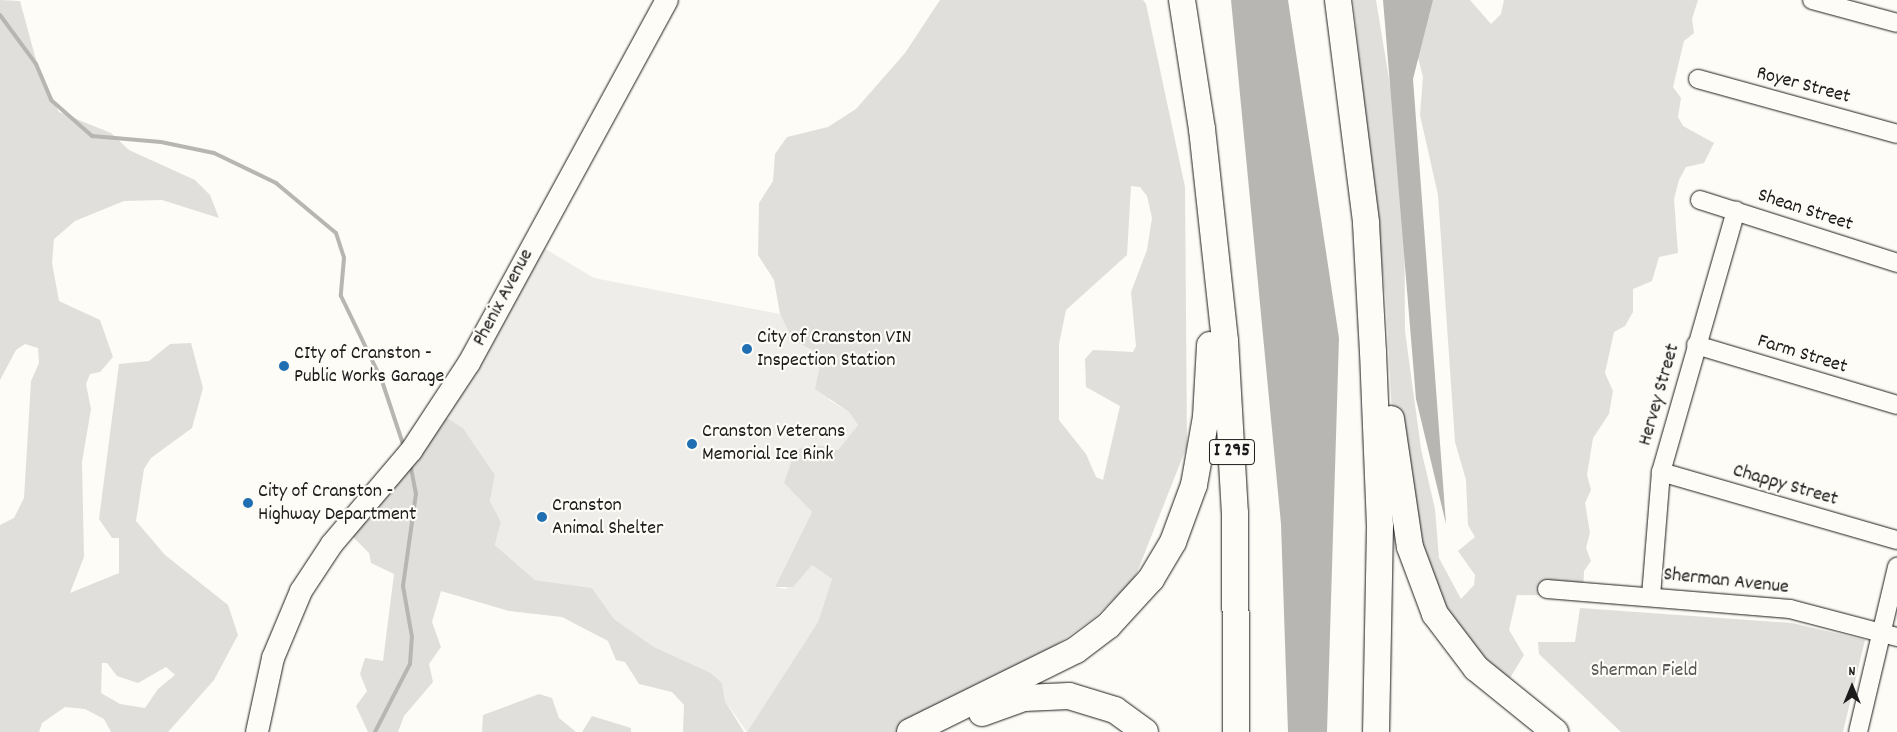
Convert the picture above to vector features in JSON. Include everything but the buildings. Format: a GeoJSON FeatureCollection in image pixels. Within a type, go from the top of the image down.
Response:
{"type":"FeatureCollection","features":[{"type":"Feature","properties":{"kind":"highway","name":"I 295"},"geometry":{"type":"LineString","coordinates":[[1182,0],[1207,172],[1233,470],[1236,732]]}},
{"type":"Feature","properties":{"kind":"highway"},"geometry":{"type":"LineString","coordinates":[[1338,0],[1366,223],[1382,312],[1403,512],[1419,579],[1435,614],[1464,656],[1555,732]]}},
{"type":"Feature","properties":{"kind":"highway"},"geometry":{"type":"LineString","coordinates":[[910,732],[1059,660],[1091,639],[1136,597],[1174,542],[1194,485],[1208,392],[1207,172]]}},
{"type":"Feature","properties":{"kind":"highway"},"geometry":{"type":"LineString","coordinates":[[1366,223],[1380,526],[1376,732]]}},
{"type":"Feature","properties":{"kind":"highway"},"geometry":{"type":"LineString","coordinates":[[944,732],[1005,703],[1052,695],[1101,704],[1146,732]]}},
{"type":"Feature","properties":{"kind":"main road","name":"Phenix Avenue"},"geometry":{"type":"LineString","coordinates":[[254,731],[277,646],[311,575],[410,451],[469,363],[667,0]]}},
{"type":"Feature","properties":{"kind":"street"},"geometry":{"type":"LineString","coordinates":[[1812,0],[1897,23]]}},
{"type":"Feature","properties":{"kind":"street","name":"Royer Street"},"geometry":{"type":"LineString","coordinates":[[1698,79],[1897,134]]}},
{"type":"Feature","properties":{"kind":"street","name":"Shean Street"},"geometry":{"type":"LineString","coordinates":[[1700,200],[1897,263]]}},
{"type":"Feature","properties":{"kind":"street","name":"Hervey Street"},"geometry":{"type":"LineString","coordinates":[[1651,596],[1661,472],[1736,211]]}},
{"type":"Feature","properties":{"kind":"street","name":"Farm Street"},"geometry":{"type":"LineString","coordinates":[[1696,345],[1897,405]]}},
{"type":"Feature","properties":{"kind":"street","name":"Chappy Street"},"geometry":{"type":"LineString","coordinates":[[1661,472],[1897,540]]}},
{"type":"Feature","properties":{"kind":"street"},"geometry":{"type":"LineString","coordinates":[[1858,732],[1889,635],[1897,566]]}},
{"type":"Feature","properties":{"kind":"street","name":"Sherman Avenue"},"geometry":{"type":"LineString","coordinates":[[1548,589],[1651,596],[1790,609],[1889,635]]}},
{"type":"Feature","properties":{"kind":"shaded area"},"geometry":{"type":"Polygon","coordinates":[[[1231,0],[1288,0],[1339,338],[1327,732],[1288,732],[1281,524],[1231,0]]]}},
{"type":"Feature","properties":{"kind":"shaded area"},"geometry":{"type":"Polygon","coordinates":[[[1383,0],[1433,0],[1413,79],[1446,524],[1416,399],[1383,0]]]}},
{"type":"Feature","properties":{"kind":"shaded area"},"geometry":{"type":"Polygon","coordinates":[[[537,244],[594,278],[780,314],[794,340],[823,355],[820,371],[829,400],[849,412],[858,425],[838,450],[814,444],[784,483],[812,512],[775,587],[786,589],[812,565],[832,579],[818,622],[747,732],[725,701],[722,683],[711,673],[654,647],[614,619],[592,588],[535,580],[495,545],[501,522],[490,501],[495,475],[463,428],[438,412],[537,244]]]}},
{"type":"Feature","properties":{"kind":"green space"},"geometry":{"type":"Polygon","coordinates":[[[0,0],[20,1],[42,82],[59,112],[111,133],[129,150],[195,180],[210,195],[219,218],[162,200],[124,201],[75,221],[54,239],[52,263],[59,301],[100,320],[113,357],[100,372],[90,374],[86,384],[91,409],[82,462],[84,557],[70,593],[119,573],[119,538],[112,538],[99,519],[119,364],[149,361],[170,344],[191,343],[203,388],[192,428],[151,458],[144,469],[136,521],[165,555],[228,605],[238,635],[214,680],[168,732],[111,732],[104,719],[85,709],[65,707],[42,723],[39,732],[0,732],[0,525],[14,518],[24,498],[31,381],[39,363],[38,348],[25,344],[16,350],[0,380],[0,0]],[[102,663],[101,693],[120,704],[145,708],[158,689],[175,675],[166,667],[138,683],[117,676],[107,663],[102,663]]]}},
{"type":"Feature","properties":{"kind":"green space"},"geometry":{"type":"Polygon","coordinates":[[[940,0],[1143,0],[1146,4],[1185,187],[1187,446],[1134,580],[1094,618],[1035,660],[915,732],[747,732],[818,622],[832,579],[812,565],[793,587],[775,587],[812,512],[784,483],[795,450],[814,444],[838,450],[858,425],[849,412],[815,389],[822,355],[793,340],[780,314],[774,280],[758,255],[759,203],[773,181],[775,154],[787,137],[828,127],[856,109],[905,53],[940,0]],[[1131,186],[1127,255],[1066,310],[1059,344],[1059,420],[1086,454],[1096,477],[1103,480],[1120,406],[1086,387],[1085,359],[1093,350],[1133,352],[1136,346],[1131,292],[1147,250],[1152,218],[1147,196],[1140,187],[1131,186]]]}},
{"type":"Feature","properties":{"kind":"green space"},"geometry":{"type":"Polygon","coordinates":[[[1353,0],[1376,0],[1404,170],[1405,331],[1421,449],[1435,509],[1439,558],[1461,599],[1474,585],[1475,575],[1458,551],[1475,537],[1468,525],[1466,480],[1455,442],[1438,195],[1420,115],[1423,77],[1412,34],[1430,0],[1470,0],[1491,24],[1501,14],[1504,0],[1698,0],[1692,19],[1694,33],[1684,41],[1673,87],[1681,98],[1678,117],[1683,126],[1714,143],[1704,163],[1686,167],[1679,180],[1674,199],[1678,253],[1659,257],[1652,281],[1633,289],[1633,312],[1625,326],[1614,332],[1605,373],[1613,391],[1609,414],[1593,438],[1587,475],[1591,490],[1585,503],[1590,533],[1586,548],[1591,561],[1584,571],[1583,596],[1517,595],[1509,630],[1524,655],[1507,683],[1436,619],[1394,451],[1386,301],[1353,0]]]}},
{"type":"Feature","properties":{"kind":"green space"},"geometry":{"type":"Polygon","coordinates":[[[438,412],[463,428],[495,475],[490,501],[501,522],[495,545],[535,580],[592,588],[614,619],[654,647],[711,673],[722,683],[725,701],[744,732],[683,732],[684,705],[672,692],[639,684],[625,662],[616,660],[608,641],[562,617],[509,611],[441,591],[432,622],[441,647],[429,664],[433,682],[404,716],[398,732],[368,732],[356,706],[367,691],[360,674],[365,658],[383,661],[394,574],[371,563],[369,553],[347,531],[438,412]]]}},
{"type":"Feature","properties":{"kind":"green space","name":"Sherman Field"},"geometry":{"type":"Polygon","coordinates":[[[1580,608],[1792,623],[1865,640],[1843,732],[1621,732],[1539,654],[1538,642],[1575,642],[1580,608]]]}},
{"type":"Feature","properties":{"kind":"green space"},"geometry":{"type":"Polygon","coordinates":[[[539,694],[552,698],[559,718],[576,732],[482,732],[483,715],[539,694]]]}},
{"type":"Feature","properties":{"kind":"green space"},"geometry":{"type":"Polygon","coordinates":[[[592,716],[631,728],[631,732],[582,732],[592,716]]]}},
{"type":"Feature","properties":{"kind":"waterway"},"geometry":{"type":"LineString","coordinates":[[0,15],[36,64],[51,100],[92,136],[161,142],[214,153],[276,183],[336,233],[344,258],[341,296],[382,381],[404,447]]}},
{"type":"Feature","properties":{"kind":"waterway"},"geometry":{"type":"LineString","coordinates":[[375,732],[410,664],[412,637],[403,586],[416,494],[410,464]]}},
{"type":"Feature","properties":{"kind":"place","name":"City of Cranston VIN Inspection Station"},"geometry":{"type":"Point","coordinates":[747,349]}},
{"type":"Feature","properties":{"kind":"place","name":"CIty of Cranston - Public Works Garage"},"geometry":{"type":"Point","coordinates":[284,366]}},
{"type":"Feature","properties":{"kind":"place","name":"Cranston Veterans Memorial Ice Rink"},"geometry":{"type":"Point","coordinates":[692,444]}},
{"type":"Feature","properties":{"kind":"place","name":"City of Cranston - Highway Department"},"geometry":{"type":"Point","coordinates":[248,503]}},
{"type":"Feature","properties":{"kind":"place","name":"Cranston Animal Shelter"},"geometry":{"type":"Point","coordinates":[542,517]}}]}
